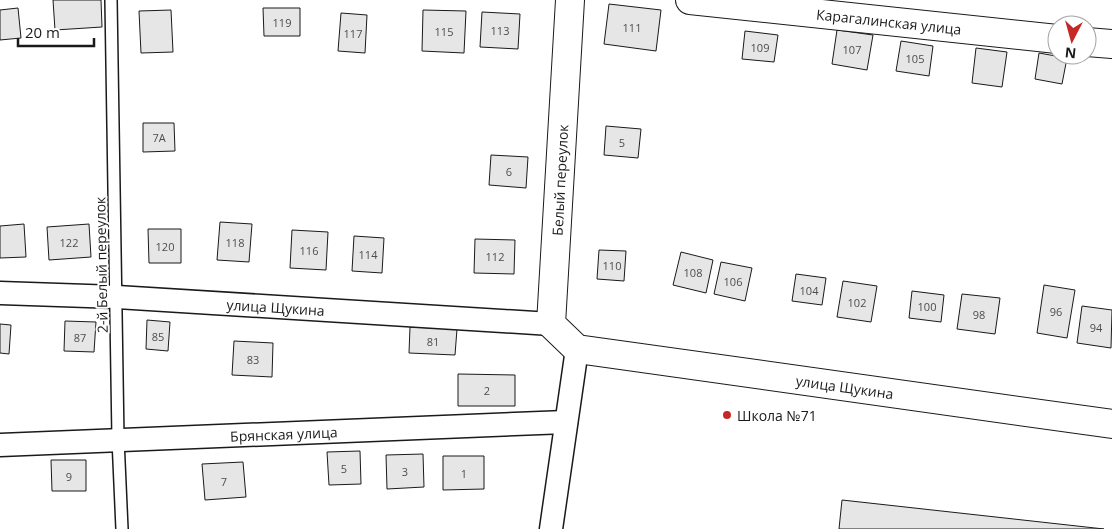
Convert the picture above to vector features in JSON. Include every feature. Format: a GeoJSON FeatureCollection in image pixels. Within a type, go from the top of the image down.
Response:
{"type":"FeatureCollection","features":[{"type":"Feature","properties":{"kind":"street","name":"Белый переулок"},"geometry":{"type":"LineString","coordinates":[[551,324],[570,0]]}},
{"type":"Feature","properties":{"kind":"street","name":"Карагалинская улица"},"geometry":{"type":"LineString","coordinates":[[690,0],[1047,38]]}},
{"type":"Feature","properties":{"kind":"street"},"geometry":{"type":"LineString","coordinates":[[1097,43],[1112,44]]}},
{"type":"Feature","properties":{"kind":"street","name":"улица Щукина"},"geometry":{"type":"LineString","coordinates":[[0,293],[118,297],[551,324]]}},
{"type":"Feature","properties":{"kind":"street"},"geometry":{"type":"LineString","coordinates":[[551,324],[577,349],[551,529]]}},
{"type":"Feature","properties":{"kind":"street","name":"улица Щукина"},"geometry":{"type":"LineString","coordinates":[[577,349],[1112,424]]}},
{"type":"Feature","properties":{"kind":"street","name":"Брянская улица"},"geometry":{"type":"LineString","coordinates":[[0,445],[566,422]]}},
{"type":"Feature","properties":{"kind":"lane","name":"2-й Белый переулок"},"geometry":{"type":"LineString","coordinates":[[111,0],[118,297],[118,439],[122,529]]}},
{"type":"Feature","properties":{"kind":"building"},"geometry":{"type":"Polygon","coordinates":[[[53,0],[101,0],[102,27],[55,30],[53,0]]]}},
{"type":"Feature","properties":{"kind":"building"},"geometry":{"type":"Polygon","coordinates":[[[609,4],[661,10],[656,51],[604,44],[609,4]]]}},
{"type":"Feature","properties":{"kind":"building"},"geometry":{"type":"Polygon","coordinates":[[[18,8],[21,38],[0,40],[0,10],[18,8]]]}},
{"type":"Feature","properties":{"kind":"building"},"geometry":{"type":"Polygon","coordinates":[[[263,8],[300,8],[300,36],[264,36],[263,8]]]}},
{"type":"Feature","properties":{"kind":"building"},"geometry":{"type":"Polygon","coordinates":[[[171,10],[173,52],[141,53],[139,11],[171,10]]]}},
{"type":"Feature","properties":{"kind":"building"},"geometry":{"type":"Polygon","coordinates":[[[423,10],[466,11],[464,53],[422,51],[423,10]]]}},
{"type":"Feature","properties":{"kind":"building"},"geometry":{"type":"Polygon","coordinates":[[[482,12],[520,14],[518,49],[480,47],[482,12]]]}},
{"type":"Feature","properties":{"kind":"building"},"geometry":{"type":"Polygon","coordinates":[[[341,13],[367,15],[365,53],[338,51],[341,13]]]}},
{"type":"Feature","properties":{"kind":"building"},"geometry":{"type":"Polygon","coordinates":[[[837,30],[873,35],[867,70],[832,64],[837,30]]]}},
{"type":"Feature","properties":{"kind":"building"},"geometry":{"type":"Polygon","coordinates":[[[745,31],[778,35],[774,62],[742,59],[745,31]]]}},
{"type":"Feature","properties":{"kind":"building"},"geometry":{"type":"Polygon","coordinates":[[[901,41],[933,46],[929,76],[896,71],[901,41]]]}},
{"type":"Feature","properties":{"kind":"building"},"geometry":{"type":"Polygon","coordinates":[[[976,48],[1007,52],[1002,87],[972,83],[976,48]]]}},
{"type":"Feature","properties":{"kind":"building"},"geometry":{"type":"Polygon","coordinates":[[[1039,53],[1047,54],[1047,65],[1066,65],[1062,84],[1035,79],[1039,53]]]}},
{"type":"Feature","properties":{"kind":"building"},"geometry":{"type":"Polygon","coordinates":[[[143,123],[174,123],[175,151],[143,152],[143,123]]]}},
{"type":"Feature","properties":{"kind":"building"},"geometry":{"type":"Polygon","coordinates":[[[606,126],[641,129],[638,158],[604,155],[606,126]]]}},
{"type":"Feature","properties":{"kind":"building"},"geometry":{"type":"Polygon","coordinates":[[[491,155],[528,157],[526,188],[489,185],[491,155]]]}},
{"type":"Feature","properties":{"kind":"building"},"geometry":{"type":"Polygon","coordinates":[[[220,222],[252,224],[249,262],[217,260],[220,222]]]}},
{"type":"Feature","properties":{"kind":"building"},"geometry":{"type":"Polygon","coordinates":[[[24,224],[26,257],[0,258],[0,226],[24,224]]]}},
{"type":"Feature","properties":{"kind":"building"},"geometry":{"type":"Polygon","coordinates":[[[89,224],[91,257],[49,260],[47,227],[89,224]]]}},
{"type":"Feature","properties":{"kind":"building"},"geometry":{"type":"Polygon","coordinates":[[[148,229],[181,229],[181,263],[149,263],[148,229]]]}},
{"type":"Feature","properties":{"kind":"building"},"geometry":{"type":"Polygon","coordinates":[[[292,230],[328,232],[326,270],[290,268],[292,230]]]}},
{"type":"Feature","properties":{"kind":"building"},"geometry":{"type":"Polygon","coordinates":[[[354,236],[384,238],[382,273],[352,271],[354,236]]]}},
{"type":"Feature","properties":{"kind":"building"},"geometry":{"type":"Polygon","coordinates":[[[475,239],[515,240],[514,274],[474,273],[475,239]]]}},
{"type":"Feature","properties":{"kind":"building"},"geometry":{"type":"Polygon","coordinates":[[[599,250],[626,251],[624,281],[597,279],[599,250]]]}},
{"type":"Feature","properties":{"kind":"building"},"geometry":{"type":"Polygon","coordinates":[[[681,252],[713,260],[706,293],[673,285],[681,252]]]}},
{"type":"Feature","properties":{"kind":"building"},"geometry":{"type":"Polygon","coordinates":[[[721,262],[752,268],[745,301],[714,294],[721,262]]]}},
{"type":"Feature","properties":{"kind":"building"},"geometry":{"type":"Polygon","coordinates":[[[796,274],[826,278],[822,305],[792,301],[796,274]]]}},
{"type":"Feature","properties":{"kind":"building"},"geometry":{"type":"Polygon","coordinates":[[[843,281],[877,286],[871,322],[837,317],[843,281]]]}},
{"type":"Feature","properties":{"kind":"building"},"geometry":{"type":"Polygon","coordinates":[[[1044,285],[1075,290],[1067,338],[1037,333],[1044,285]]]}},
{"type":"Feature","properties":{"kind":"building"},"geometry":{"type":"Polygon","coordinates":[[[912,291],[944,295],[941,322],[909,318],[912,291]]]}},
{"type":"Feature","properties":{"kind":"building"},"geometry":{"type":"Polygon","coordinates":[[[962,294],[1000,298],[995,334],[957,329],[962,294]]]}},
{"type":"Feature","properties":{"kind":"building"},"geometry":{"type":"Polygon","coordinates":[[[1082,306],[1112,310],[1111,348],[1077,343],[1082,306]]]}},
{"type":"Feature","properties":{"kind":"building"},"geometry":{"type":"Polygon","coordinates":[[[147,320],[170,322],[168,351],[146,349],[147,320]]]}},
{"type":"Feature","properties":{"kind":"building"},"geometry":{"type":"Polygon","coordinates":[[[65,321],[96,322],[94,352],[64,351],[65,321]]]}},
{"type":"Feature","properties":{"kind":"building"},"geometry":{"type":"Polygon","coordinates":[[[0,324],[11,325],[9,354],[0,353],[0,324]]]}},
{"type":"Feature","properties":{"kind":"building"},"geometry":{"type":"Polygon","coordinates":[[[410,327],[457,329],[455,355],[409,353],[410,327]]]}},
{"type":"Feature","properties":{"kind":"building"},"geometry":{"type":"Polygon","coordinates":[[[234,341],[273,343],[272,377],[232,375],[234,341]]]}},
{"type":"Feature","properties":{"kind":"building"},"geometry":{"type":"Polygon","coordinates":[[[458,374],[515,375],[515,406],[458,406],[458,374]]]}},
{"type":"Feature","properties":{"kind":"building"},"geometry":{"type":"Polygon","coordinates":[[[360,451],[361,484],[329,485],[327,452],[360,451]]]}},
{"type":"Feature","properties":{"kind":"building"},"geometry":{"type":"Polygon","coordinates":[[[423,454],[424,487],[387,489],[386,455],[423,454]]]}},
{"type":"Feature","properties":{"kind":"building"},"geometry":{"type":"Polygon","coordinates":[[[443,456],[484,456],[484,489],[443,490],[443,456]]]}},
{"type":"Feature","properties":{"kind":"building"},"geometry":{"type":"Polygon","coordinates":[[[51,460],[86,460],[86,491],[52,491],[51,460]]]}},
{"type":"Feature","properties":{"kind":"building"},"geometry":{"type":"Polygon","coordinates":[[[243,462],[246,497],[205,500],[202,464],[243,462]]]}},
{"type":"Feature","properties":{"kind":"building"},"geometry":{"type":"Polygon","coordinates":[[[842,500],[1104,529],[839,529],[842,500]]]}},
{"type":"Feature","properties":{"kind":"place","name":"Школа №71"},"geometry":{"type":"Point","coordinates":[727,415]}}]}
